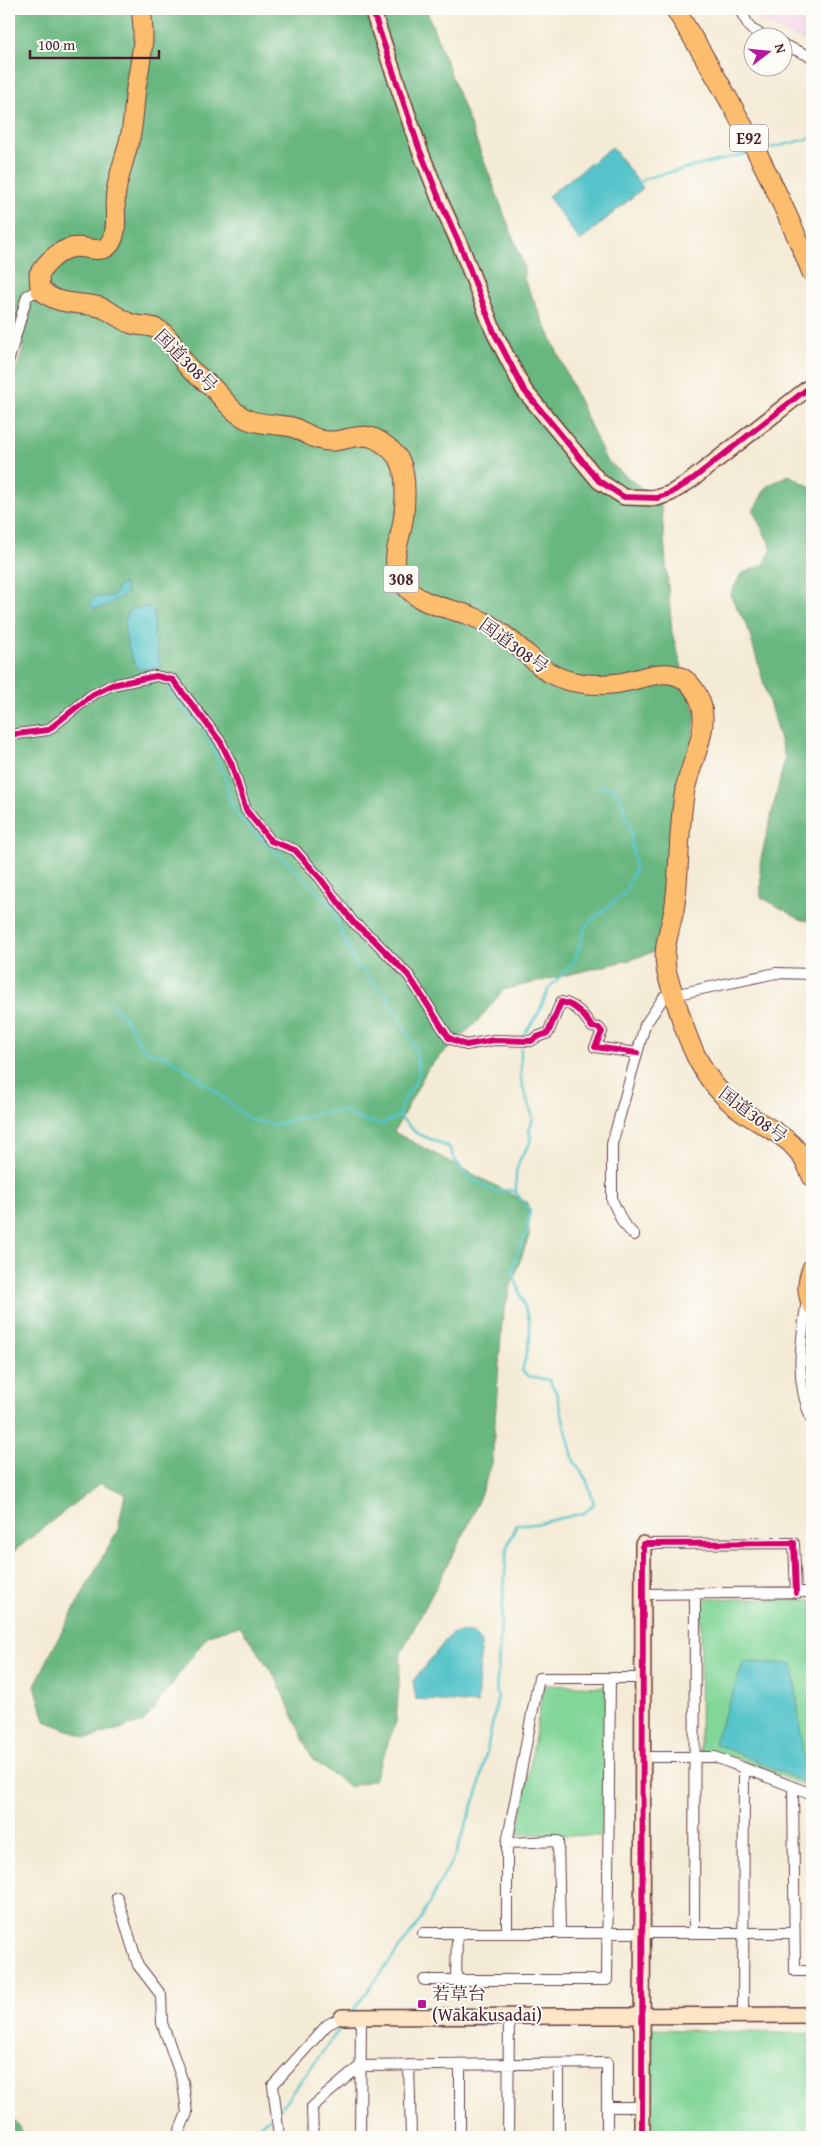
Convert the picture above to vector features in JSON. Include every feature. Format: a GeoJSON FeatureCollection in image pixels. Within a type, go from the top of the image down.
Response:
{"type":"FeatureCollection","features":[{"type":"Feature","properties":{"kind":"highway"},"geometry":{"type":"LineString","coordinates":[[40,289],[39,274],[48,263],[61,253],[71,248],[99,250],[107,247],[112,242],[114,235],[115,193],[131,134],[136,88],[143,55],[144,43],[141,9]]}},
{"type":"Feature","properties":{"kind":"highway","name":"E92"},"geometry":{"type":"LineString","coordinates":[[675,9],[704,55],[736,113],[778,197],[812,273]]}},
{"type":"Feature","properties":{"kind":"highway","name":"E92"},"geometry":{"type":"LineString","coordinates":[[690,9],[759,132],[812,243]]}},
{"type":"Feature","properties":{"kind":"highway","name":"国道308号"},"geometry":{"type":"LineString","coordinates":[[40,289],[48,297],[64,303],[102,308],[132,324],[147,325],[162,331],[187,366],[219,394],[234,411],[252,422],[292,427],[326,442],[354,436],[372,436],[389,448],[399,458],[403,470],[404,511],[396,552],[396,568],[404,583],[420,599],[435,606],[477,618],[503,635],[543,668],[561,679],[584,684],[610,684],[663,673],[680,677],[690,685],[701,702],[703,717],[702,740],[694,755],[685,790],[674,907],[665,949],[666,966],[688,1042],[699,1064],[716,1086],[736,1106],[788,1139],[802,1154],[812,1177]]}},
{"type":"Feature","properties":{"kind":"highway"},"geometry":{"type":"LineString","coordinates":[[810,1300],[807,1283],[812,1268]]}},
{"type":"Feature","properties":{"kind":"street"},"geometry":{"type":"LineString","coordinates":[[372,9],[419,148],[502,350],[524,390],[599,481],[624,497],[657,498],[671,493],[690,482],[812,385]]}},
{"type":"Feature","properties":{"kind":"street"},"geometry":{"type":"LineString","coordinates":[[739,9],[750,28]]}},
{"type":"Feature","properties":{"kind":"street"},"geometry":{"type":"LineString","coordinates":[[794,49],[812,57]]}},
{"type":"Feature","properties":{"kind":"street"},"geometry":{"type":"LineString","coordinates":[[9,359],[27,296],[40,289]]}},
{"type":"Feature","properties":{"kind":"street"},"geometry":{"type":"LineString","coordinates":[[9,735],[48,730],[92,695],[112,685],[156,676],[173,680],[220,741],[231,763],[246,810],[271,841],[295,850],[353,922],[372,938],[409,976],[449,1038],[466,1045],[494,1040],[531,1041],[537,1036],[548,1033],[561,1002],[570,1003],[585,1016],[592,1027],[599,1028],[602,1032],[595,1047],[637,1054]]}},
{"type":"Feature","properties":{"kind":"street"},"geometry":{"type":"LineString","coordinates":[[634,1235],[623,1222],[612,1200],[612,1144],[645,1025],[664,997],[776,973],[812,974]]}},
{"type":"Feature","properties":{"kind":"street"},"geometry":{"type":"LineString","coordinates":[[810,1300],[799,1356],[805,1404],[812,1421]]}},
{"type":"Feature","properties":{"kind":"street"},"geometry":{"type":"LineString","coordinates":[[642,2137],[643,1544],[794,1543],[796,1592]]}},
{"type":"Feature","properties":{"kind":"street"},"geometry":{"type":"LineString","coordinates":[[643,1594],[812,1592]]}},
{"type":"Feature","properties":{"kind":"street"},"geometry":{"type":"LineString","coordinates":[[694,1933],[695,1593]]}},
{"type":"Feature","properties":{"kind":"street"},"geometry":{"type":"LineString","coordinates":[[507,1933],[507,1843],[539,1678],[643,1678]]}},
{"type":"Feature","properties":{"kind":"street"},"geometry":{"type":"LineString","coordinates":[[424,1980],[607,1980],[610,1678]]}},
{"type":"Feature","properties":{"kind":"street"},"geometry":{"type":"LineString","coordinates":[[643,1757],[715,1757],[812,1794]]}},
{"type":"Feature","properties":{"kind":"street"},"geometry":{"type":"LineString","coordinates":[[743,2015],[744,1768]]}},
{"type":"Feature","properties":{"kind":"street"},"geometry":{"type":"LineString","coordinates":[[793,1787],[795,1971],[812,1971]]}},
{"type":"Feature","properties":{"kind":"street"},"geometry":{"type":"LineString","coordinates":[[507,1843],[558,1841],[560,1933]]}},
{"type":"Feature","properties":{"kind":"street"},"geometry":{"type":"LineString","coordinates":[[117,1897],[138,1966],[161,1995],[162,2022],[183,2082],[187,2113],[176,2137]]}},
{"type":"Feature","properties":{"kind":"street"},"geometry":{"type":"LineString","coordinates":[[424,1933],[794,1933]]}},
{"type":"Feature","properties":{"kind":"street"},"geometry":{"type":"LineString","coordinates":[[456,1933],[456,1980]]}},
{"type":"Feature","properties":{"kind":"street"},"geometry":{"type":"LineString","coordinates":[[279,2137],[273,2085],[327,2025],[342,2017],[812,2015]]}},
{"type":"Feature","properties":{"kind":"street"},"geometry":{"type":"LineString","coordinates":[[360,2137],[361,2016]]}},
{"type":"Feature","properties":{"kind":"street"},"geometry":{"type":"LineString","coordinates":[[508,2016],[508,2137]]}},
{"type":"Feature","properties":{"kind":"street"},"geometry":{"type":"LineString","coordinates":[[313,2137],[312,2107],[360,2066],[607,2063],[607,2137]]}},
{"type":"Feature","properties":{"kind":"street"},"geometry":{"type":"LineString","coordinates":[[558,2064],[559,2137]]}},
{"type":"Feature","properties":{"kind":"street"},"geometry":{"type":"LineString","coordinates":[[460,2065],[460,2137]]}},
{"type":"Feature","properties":{"kind":"street"},"geometry":{"type":"LineString","coordinates":[[409,2066],[411,2137]]}},
{"type":"Feature","properties":{"kind":"street"},"geometry":{"type":"LineString","coordinates":[[607,2107],[642,2108]]}},
{"type":"Feature","properties":{"kind":"shaded area"},"geometry":{"type":"Polygon","coordinates":[[[748,9],[812,9],[812,45],[794,37],[794,28],[774,28],[756,20],[748,9]]]}},
{"type":"Feature","properties":{"kind":"green space"},"geometry":{"type":"Polygon","coordinates":[[[9,9],[426,9],[524,266],[524,279],[606,460],[661,504],[672,633],[696,715],[661,949],[630,960],[503,990],[479,1020],[428,1068],[394,1132],[528,1203],[529,1236],[510,1289],[502,1321],[492,1464],[470,1522],[401,1653],[396,1722],[374,1780],[350,1787],[312,1759],[277,1680],[240,1626],[208,1635],[144,1722],[88,1738],[45,1721],[35,1685],[62,1631],[118,1529],[125,1493],[100,1483],[9,1555],[9,390],[24,346],[9,344],[9,9]]]}},
{"type":"Feature","properties":{"kind":"green space"},"geometry":{"type":"Polygon","coordinates":[[[789,475],[812,488],[812,921],[802,920],[761,897],[760,863],[785,758],[748,628],[730,595],[741,574],[764,564],[772,549],[753,511],[767,486],[789,475]]]}},
{"type":"Feature","properties":{"kind":"green space"},"geometry":{"type":"Polygon","coordinates":[[[707,1598],[812,1600],[812,1789],[732,1756],[700,1751],[701,1605],[707,1598]]]}},
{"type":"Feature","properties":{"kind":"green space"},"geometry":{"type":"Polygon","coordinates":[[[544,1685],[607,1687],[606,1836],[518,1834],[544,1685]]]}},
{"type":"Feature","properties":{"kind":"green space"},"geometry":{"type":"Polygon","coordinates":[[[650,2029],[812,2034],[812,2137],[652,2137],[650,2029]]]}},
{"type":"Feature","properties":{"kind":"green space"},"geometry":{"type":"Polygon","coordinates":[[[9,2113],[26,2137],[9,2137],[9,2113]]]}},
{"type":"Feature","properties":{"kind":"water"},"geometry":{"type":"Polygon","coordinates":[[[612,147],[643,188],[580,241],[548,196],[612,147]]]}},
{"type":"Feature","properties":{"kind":"water"},"geometry":{"type":"Polygon","coordinates":[[[124,584],[126,589],[125,595],[108,605],[95,609],[89,604],[95,597],[113,596],[119,586],[124,584]]]}},
{"type":"Feature","properties":{"kind":"water"},"geometry":{"type":"Polygon","coordinates":[[[145,607],[154,611],[154,637],[161,667],[138,670],[126,640],[125,625],[129,610],[145,607]]]}},
{"type":"Feature","properties":{"kind":"water"},"geometry":{"type":"Polygon","coordinates":[[[472,1632],[481,1642],[477,1704],[416,1699],[413,1681],[451,1634],[472,1632]]]}},
{"type":"Feature","properties":{"kind":"water"},"geometry":{"type":"Polygon","coordinates":[[[744,1662],[793,1664],[806,1783],[714,1743],[744,1662]]]}},
{"type":"Feature","properties":{"kind":"waterway"},"geometry":{"type":"LineString","coordinates":[[762,150],[812,138]]}},
{"type":"Feature","properties":{"kind":"waterway"},"geometry":{"type":"LineString","coordinates":[[638,184],[646,178],[750,153]]}},
{"type":"Feature","properties":{"kind":"waterway"},"geometry":{"type":"LineString","coordinates":[[165,682],[188,715],[205,729],[226,779],[229,797],[240,820],[290,864],[334,909],[338,925],[355,963],[387,996],[416,1049],[419,1076],[402,1103],[399,1116],[416,1133],[449,1147],[455,1160],[468,1177],[494,1191],[511,1190],[516,1193],[530,1211],[527,1233],[516,1256],[513,1273],[529,1319],[530,1339],[522,1371],[528,1376],[549,1380],[556,1392],[574,1461],[587,1481],[594,1504],[584,1513],[535,1524],[517,1524],[507,1547],[496,1693],[498,1696],[479,1788],[456,1853],[419,1922],[352,2012]]}},
{"type":"Feature","properties":{"kind":"waterway"},"geometry":{"type":"LineString","coordinates":[[522,1038],[539,1012],[549,988],[574,962],[586,925],[625,893],[635,869],[630,828],[619,795],[613,789],[601,786]]}},
{"type":"Feature","properties":{"kind":"waterway"},"geometry":{"type":"LineString","coordinates":[[108,1002],[125,1018],[142,1047],[151,1053],[166,1056],[200,1079],[249,1119],[274,1125],[318,1113],[341,1110],[368,1122],[382,1124],[399,1116]]}},
{"type":"Feature","properties":{"kind":"waterway"},"geometry":{"type":"LineString","coordinates":[[516,1193],[516,1172],[520,1159],[529,1145],[531,1137],[529,1132],[533,1118],[521,1081],[521,1049]]}},
{"type":"Feature","properties":{"kind":"waterway"},"geometry":{"type":"LineString","coordinates":[[279,2110],[344,2023]]}},
{"type":"Feature","properties":{"kind":"waterway"},"geometry":{"type":"LineString","coordinates":[[251,2137],[262,2123],[273,2116]]}},
{"type":"Feature","properties":{"kind":"cycle path"},"geometry":{"type":"LineString","coordinates":[[372,9],[419,148],[494,332],[524,390],[599,481],[624,497],[657,498],[671,493],[690,481],[812,385]]}},
{"type":"Feature","properties":{"kind":"cycle path"},"geometry":{"type":"LineString","coordinates":[[9,735],[48,730],[92,695],[112,685],[156,676],[173,680],[220,741],[231,763],[246,810],[271,841],[295,850],[320,878],[353,922],[372,938],[409,976],[449,1038],[466,1045],[494,1040],[531,1041],[548,1033],[561,1002],[571,1005],[582,1014],[592,1027],[599,1028],[602,1032],[595,1047],[637,1053]]}},
{"type":"Feature","properties":{"kind":"cycle path"},"geometry":{"type":"LineString","coordinates":[[642,2137],[643,1544],[794,1543],[796,1593]]}},
{"type":"Feature","properties":{"kind":"place","name":"若草台 (Wakakusadai)"},"geometry":{"type":"Point","coordinates":[422,2004]}}]}
